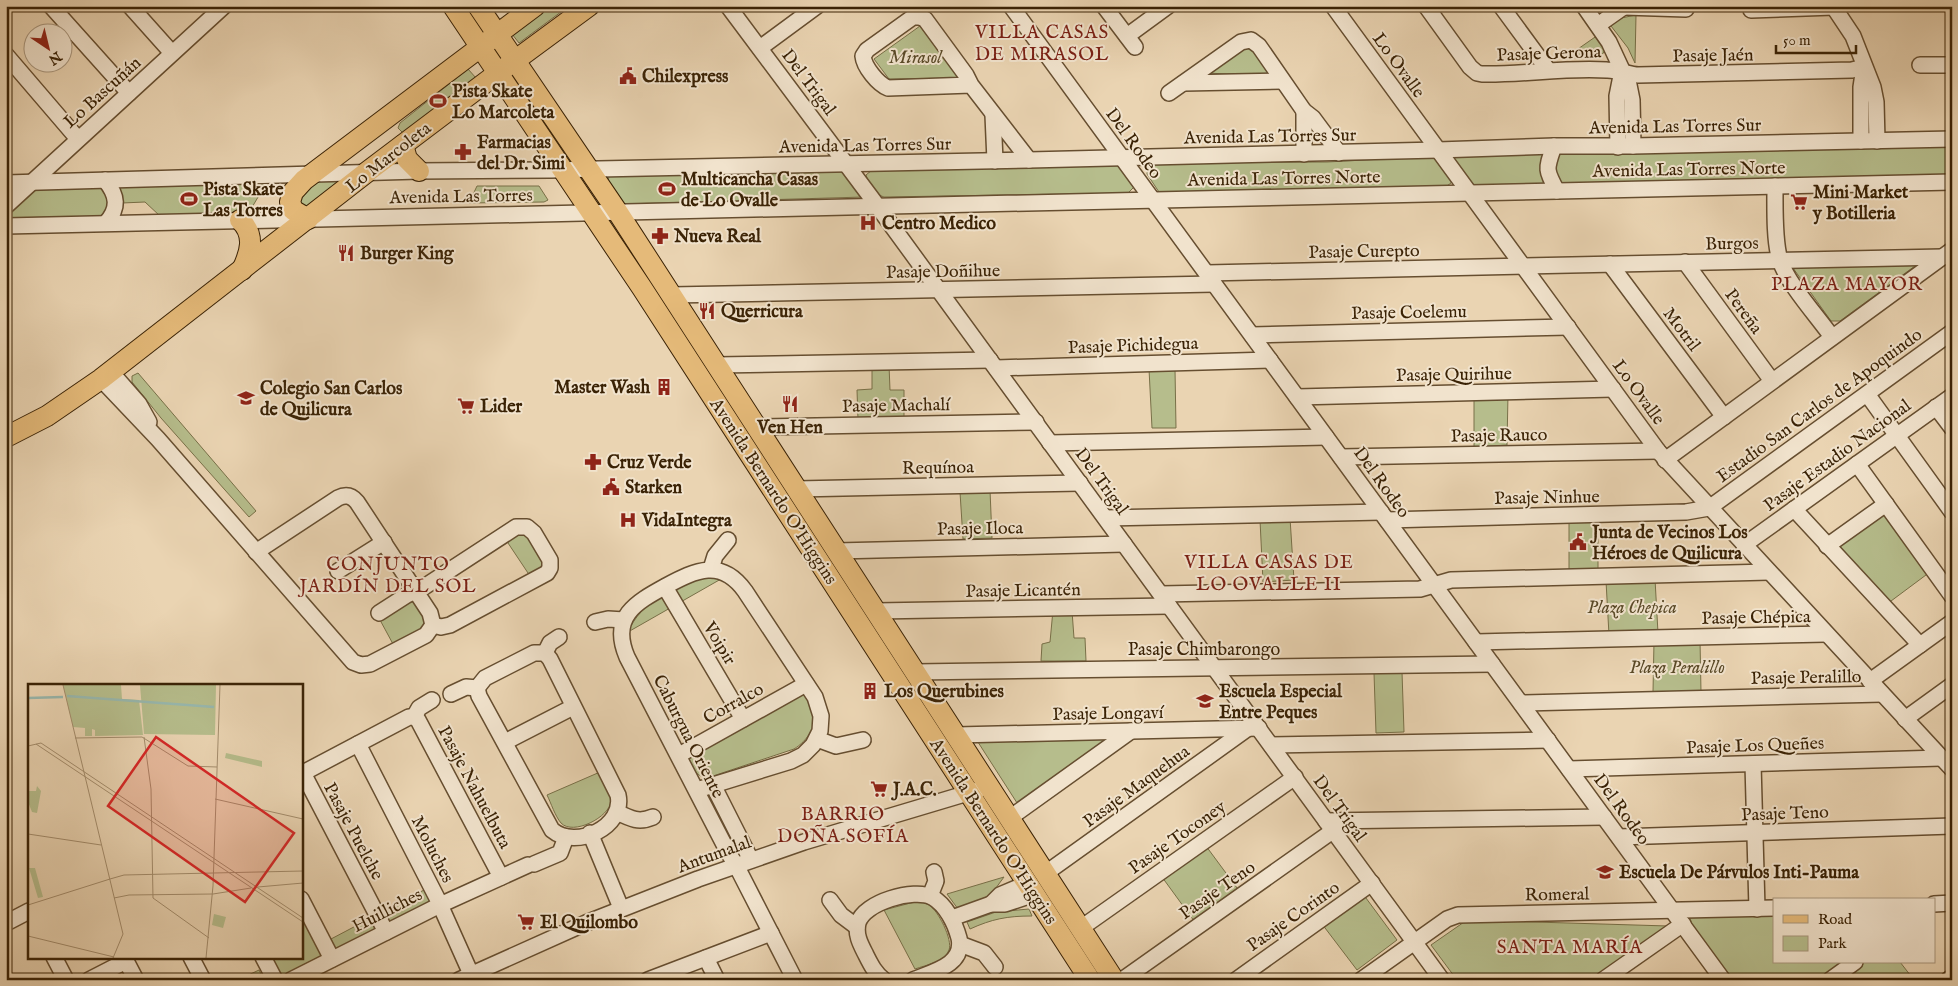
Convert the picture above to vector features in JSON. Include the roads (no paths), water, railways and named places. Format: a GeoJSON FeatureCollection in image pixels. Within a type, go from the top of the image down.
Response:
{"type":"FeatureCollection","features":[{"type":"Feature","properties":{"kind":"main road","name":"Avenida Bernardo O'Higgins"},"geometry":{"type":"LineString","coordinates":[[453,6],[695,369],[1090,980]]}},
{"type":"Feature","properties":{"kind":"main road","name":"Avenida Bernardo O'Higgins"},"geometry":{"type":"LineString","coordinates":[[478,6],[589,169],[757,426],[1114,980]]}},
{"type":"Feature","properties":{"kind":"main road","name":"Lo Marcoleta"},"geometry":{"type":"LineString","coordinates":[[296,214],[293,192],[311,174],[536,6]]}},
{"type":"Feature","properties":{"kind":"main road","name":"Lo Marcoleta"},"geometry":{"type":"LineString","coordinates":[[6,437],[47,416],[106,375],[276,244],[296,214],[367,172],[590,6]]}},
{"type":"Feature","properties":{"kind":"main road"},"geometry":{"type":"LineString","coordinates":[[396,111],[393,121],[395,128],[408,141],[407,159],[419,171]]}},
{"type":"Feature","properties":{"kind":"main road"},"geometry":{"type":"LineString","coordinates":[[240,220],[247,227],[250,235],[249,255],[242,270]]}},
{"type":"Feature","properties":{"kind":"main road"},"geometry":{"type":"LineString","coordinates":[[695,369],[700,362],[714,361]]}},
{"type":"Feature","properties":{"kind":"main road"},"geometry":{"type":"LineString","coordinates":[[760,469],[770,466],[777,458]]}},
{"type":"Feature","properties":{"kind":"main road"},"geometry":{"type":"LineString","coordinates":[[1078,962],[1086,954],[1096,952]]}},
{"type":"Feature","properties":{"kind":"street"},"geometry":{"type":"LineString","coordinates":[[51,6],[129,92]]}},
{"type":"Feature","properties":{"kind":"street"},"geometry":{"type":"LineString","coordinates":[[130,6],[172,53]]}},
{"type":"Feature","properties":{"kind":"street","name":"Del Trigal"},"geometry":{"type":"LineString","coordinates":[[728,6],[847,164],[1106,518],[1215,668],[1253,728],[1271,745],[1442,980]]}},
{"type":"Feature","properties":{"kind":"street"},"geometry":{"type":"LineString","coordinates":[[760,48],[817,6]]}},
{"type":"Feature","properties":{"kind":"street","name":"Del Rodeo"},"geometry":{"type":"LineString","coordinates":[[1011,6],[1683,924],[1720,979]]}},
{"type":"Feature","properties":{"kind":"street"},"geometry":{"type":"LineString","coordinates":[[1104,6],[1131,42],[1168,6]]}},
{"type":"Feature","properties":{"kind":"street","name":"Lo Ovalle"},"geometry":{"type":"LineString","coordinates":[[1333,6],[1661,455],[1905,719],[1948,762]]}},
{"type":"Feature","properties":{"kind":"street","name":"Pasaje Gerona"},"geometry":{"type":"LineString","coordinates":[[1426,6],[1477,73],[1532,73],[1548,70],[1622,71]]}},
{"type":"Feature","properties":{"kind":"street"},"geometry":{"type":"LineString","coordinates":[[1501,6],[1548,70]]}},
{"type":"Feature","properties":{"kind":"street"},"geometry":{"type":"LineString","coordinates":[[1584,6],[1616,54],[1631,92],[1634,146]]}},
{"type":"Feature","properties":{"kind":"street"},"geometry":{"type":"LineString","coordinates":[[1598,25],[1624,6],[1686,9]]}},
{"type":"Feature","properties":{"kind":"street"},"geometry":{"type":"LineString","coordinates":[[1751,10],[1833,6],[1853,36],[1864,66],[1877,141]]}},
{"type":"Feature","properties":{"kind":"street","name":"Lo Bascuñán"},"geometry":{"type":"LineString","coordinates":[[6,206],[172,53],[216,9]]}},
{"type":"Feature","properties":{"kind":"street"},"geometry":{"type":"LineString","coordinates":[[971,86],[888,88],[880,84],[863,61],[864,52],[922,11],[927,21],[966,75],[971,86],[993,115],[1005,126],[1029,160]]}},
{"type":"Feature","properties":{"kind":"street"},"geometry":{"type":"LineString","coordinates":[[1169,93],[1241,42],[1254,41],[1278,72],[1282,81],[1304,111],[1313,118],[1339,153]]}},
{"type":"Feature","properties":{"kind":"street"},"geometry":{"type":"LineString","coordinates":[[8,60],[78,139]]}},
{"type":"Feature","properties":{"kind":"street"},"geometry":{"type":"LineString","coordinates":[[1920,66],[1952,65]]}},
{"type":"Feature","properties":{"kind":"street","name":"Pasaje Jaén"},"geometry":{"type":"LineString","coordinates":[[1622,71],[1638,75],[1852,70],[1864,66]]}},
{"type":"Feature","properties":{"kind":"street"},"geometry":{"type":"LineString","coordinates":[[1618,146],[1617,96],[1622,71]]}},
{"type":"Feature","properties":{"kind":"street"},"geometry":{"type":"LineString","coordinates":[[1184,83],[1282,81]]}},
{"type":"Feature","properties":{"kind":"street"},"geometry":{"type":"LineString","coordinates":[[1861,141],[1868,95]]}},
{"type":"Feature","properties":{"kind":"street"},"geometry":{"type":"LineString","coordinates":[[1304,111],[1304,154]]}},
{"type":"Feature","properties":{"kind":"street"},"geometry":{"type":"LineString","coordinates":[[993,115],[995,161]]}},
{"type":"Feature","properties":{"kind":"street","name":"Avenida Las Torres Sur"},"geometry":{"type":"LineString","coordinates":[[589,169],[1304,154],[1554,146],[1952,139]]}},
{"type":"Feature","properties":{"kind":"street"},"geometry":{"type":"LineString","coordinates":[[1554,146],[1548,162],[1547,173],[1557,191]]}},
{"type":"Feature","properties":{"kind":"street","name":"Avenida Las Torres"},"geometry":{"type":"LineString","coordinates":[[6,183],[367,172],[589,169]]}},
{"type":"Feature","properties":{"kind":"street"},"geometry":{"type":"LineString","coordinates":[[105,180],[116,201],[114,213],[106,224]]}},
{"type":"Feature","properties":{"kind":"street","name":"Avenida Las Torres Norte"},"geometry":{"type":"LineString","coordinates":[[616,211],[1952,182]]}},
{"type":"Feature","properties":{"kind":"street"},"geometry":{"type":"LineString","coordinates":[[1775,186],[1777,248],[1780,260],[1788,276],[1832,337]]}},
{"type":"Feature","properties":{"kind":"street","name":"Avenida Las Torres"},"geometry":{"type":"LineString","coordinates":[[6,226],[240,220],[296,214],[616,211]]}},
{"type":"Feature","properties":{"kind":"street"},"geometry":{"type":"LineString","coordinates":[[1661,455],[1724,417],[1947,254]]}},
{"type":"Feature","properties":{"kind":"street","name":"Burgos"},"geometry":{"type":"LineString","coordinates":[[1523,266],[1947,254]]}},
{"type":"Feature","properties":{"kind":"street","name":"Pereña"},"geometry":{"type":"LineString","coordinates":[[1685,262],[1772,381]]}},
{"type":"Feature","properties":{"kind":"street","name":"Motril"},"geometry":{"type":"LineString","coordinates":[[1610,264],[1724,417]]}},
{"type":"Feature","properties":{"kind":"street","name":"Pasaje Curepto"},"geometry":{"type":"LineString","coordinates":[[1211,279],[1523,266]]}},
{"type":"Feature","properties":{"kind":"street","name":"Pasaje Doñihue"},"geometry":{"type":"LineString","coordinates":[[672,296],[939,290],[1211,279]]}},
{"type":"Feature","properties":{"kind":"street","name":"Pasaje Coelemu"},"geometry":{"type":"LineString","coordinates":[[1252,335],[1568,327]]}},
{"type":"Feature","properties":{"kind":"street","name":"Estadio San Carlos de Apoquindo"},"geometry":{"type":"LineString","coordinates":[[1709,508],[1952,332]]}},
{"type":"Feature","properties":{"kind":"street","name":"Pasaje Pichidegua"},"geometry":{"type":"LineString","coordinates":[[714,361],[993,364],[1270,360]]}},
{"type":"Feature","properties":{"kind":"street"},"geometry":{"type":"LineString","coordinates":[[106,375],[158,439],[256,552],[350,659],[361,665],[370,664],[426,635],[433,625],[432,617],[384,542],[357,502],[348,496],[338,498],[256,552]]}},
{"type":"Feature","properties":{"kind":"street","name":"Pasaje Quirihue"},"geometry":{"type":"LineString","coordinates":[[1297,396],[1613,389]]}},
{"type":"Feature","properties":{"kind":"street"},"geometry":{"type":"LineString","coordinates":[[1867,394],[1952,512]]}},
{"type":"Feature","properties":{"kind":"street","name":"Pasaje Estadio Nacional"},"geometry":{"type":"LineString","coordinates":[[1744,545],[1952,396]]}},
{"type":"Feature","properties":{"kind":"street"},"geometry":{"type":"LineString","coordinates":[[1936,407],[1952,428]]}},
{"type":"Feature","properties":{"kind":"street","name":"Pasaje Machalí"},"geometry":{"type":"LineString","coordinates":[[757,426],[1036,422]]}},
{"type":"Feature","properties":{"kind":"street"},"geometry":{"type":"LineString","coordinates":[[1050,443],[1326,437]]}},
{"type":"Feature","properties":{"kind":"street","name":"Pasaje Rauco"},"geometry":{"type":"LineString","coordinates":[[1341,458],[1661,455]]}},
{"type":"Feature","properties":{"kind":"street"},"geometry":{"type":"LineString","coordinates":[[1857,464],[1952,596]]}},
{"type":"Feature","properties":{"kind":"street","name":"Requínoa"},"geometry":{"type":"LineString","coordinates":[[797,489],[1080,483]]}},
{"type":"Feature","properties":{"kind":"street"},"geometry":{"type":"LineString","coordinates":[[1827,546],[1886,504]]}},
{"type":"Feature","properties":{"kind":"street","name":"Pasaje Ninhue"},"geometry":{"type":"LineString","coordinates":[[1384,516],[1686,512],[1709,508]]}},
{"type":"Feature","properties":{"kind":"street"},"geometry":{"type":"LineString","coordinates":[[1794,510],[1920,645]]}},
{"type":"Feature","properties":{"kind":"street"},"geometry":{"type":"LineString","coordinates":[[1106,518],[1384,516]]}},
{"type":"Feature","properties":{"kind":"street"},"geometry":{"type":"LineString","coordinates":[[379,613],[513,529],[523,526],[534,533],[549,557],[550,568],[544,576],[450,624],[441,627],[433,625]]}},
{"type":"Feature","properties":{"kind":"street"},"geometry":{"type":"LineString","coordinates":[[711,570],[715,556],[728,540]]}},
{"type":"Feature","properties":{"kind":"street"},"geometry":{"type":"LineString","coordinates":[[338,571],[384,542]]}},
{"type":"Feature","properties":{"kind":"street","name":"Pasaje Iloca"},"geometry":{"type":"LineString","coordinates":[[837,551],[1124,544]]}},
{"type":"Feature","properties":{"kind":"street"},"geometry":{"type":"LineString","coordinates":[[595,622],[608,619],[624,620],[638,602],[693,572],[711,570],[726,574],[742,586],[806,684],[820,709],[821,724],[817,739],[808,750],[797,758],[697,790]]}},
{"type":"Feature","properties":{"kind":"street","name":"Pasaje Licantén"},"geometry":{"type":"LineString","coordinates":[[877,611],[1420,589],[1451,580],[1769,572]]}},
{"type":"Feature","properties":{"kind":"street","name":"Voipir"},"geometry":{"type":"LineString","coordinates":[[665,587],[743,719]]}},
{"type":"Feature","properties":{"kind":"street","name":"Caburgua Oriente"},"geometry":{"type":"LineString","coordinates":[[624,620],[622,634],[624,649],[795,980]]}},
{"type":"Feature","properties":{"kind":"street"},"geometry":{"type":"LineString","coordinates":[[1870,681],[1952,622]]}},
{"type":"Feature","properties":{"kind":"street","name":"Pasaje Chépica"},"geometry":{"type":"LineString","coordinates":[[1476,642],[1826,634]]}},
{"type":"Feature","properties":{"kind":"street"},"geometry":{"type":"LineString","coordinates":[[545,653],[550,643],[559,637]]}},
{"type":"Feature","properties":{"kind":"street"},"geometry":{"type":"LineString","coordinates":[[477,688],[485,678],[534,653],[545,653]]}},
{"type":"Feature","properties":{"kind":"street"},"geometry":{"type":"LineString","coordinates":[[477,688],[479,696],[549,826],[556,833],[576,838],[606,826],[617,812],[619,799],[616,789],[550,659],[545,653]]}},
{"type":"Feature","properties":{"kind":"street","name":"Pasaje Chimbarongo"},"geometry":{"type":"LineString","coordinates":[[916,672],[1492,664]]}},
{"type":"Feature","properties":{"kind":"street","name":"Corralco"},"geometry":{"type":"LineString","coordinates":[[678,755],[806,684]]}},
{"type":"Feature","properties":{"kind":"street"},"geometry":{"type":"LineString","coordinates":[[1905,719],[1952,686]]}},
{"type":"Feature","properties":{"kind":"street"},"geometry":{"type":"LineString","coordinates":[[452,694],[466,687],[477,688]]}},
{"type":"Feature","properties":{"kind":"street","name":"Pasaje Peralillo"},"geometry":{"type":"LineString","coordinates":[[1521,703],[1882,694]]}},
{"type":"Feature","properties":{"kind":"street"},"geometry":{"type":"LineString","coordinates":[[302,774],[409,717],[414,717],[420,708],[432,700]]}},
{"type":"Feature","properties":{"kind":"street"},"geometry":{"type":"LineString","coordinates":[[505,742],[573,707]]}},
{"type":"Feature","properties":{"kind":"street","name":"Pasaje Nahuelbuta"},"geometry":{"type":"LineString","coordinates":[[414,717],[418,720],[501,877]]}},
{"type":"Feature","properties":{"kind":"street","name":"Pasaje Longaví"},"geometry":{"type":"LineString","coordinates":[[957,735],[1253,728]]}},
{"type":"Feature","properties":{"kind":"street","name":"Pasaje Maquehua"},"geometry":{"type":"LineString","coordinates":[[1046,873],[1253,728]]}},
{"type":"Feature","properties":{"kind":"street"},"geometry":{"type":"LineString","coordinates":[[1011,818],[1131,731]]}},
{"type":"Feature","properties":{"kind":"street"},"geometry":{"type":"LineString","coordinates":[[817,739],[836,746],[862,740]]}},
{"type":"Feature","properties":{"kind":"street"},"geometry":{"type":"LineString","coordinates":[[1271,745],[1548,740]]}},
{"type":"Feature","properties":{"kind":"street","name":"Moluches"},"geometry":{"type":"LineString","coordinates":[[358,744],[440,905],[465,977]]}},
{"type":"Feature","properties":{"kind":"street","name":"Pasaje Los Queñes"},"geometry":{"type":"LineString","coordinates":[[1569,769],[1753,764],[1948,762]]}},
{"type":"Feature","properties":{"kind":"street"},"geometry":{"type":"LineString","coordinates":[[1753,764],[1757,909]]}},
{"type":"Feature","properties":{"kind":"street","name":"Pasaje Puelche"},"geometry":{"type":"LineString","coordinates":[[302,774],[386,932]]}},
{"type":"Feature","properties":{"kind":"street","name":"Pasaje Toconey"},"geometry":{"type":"LineString","coordinates":[[1081,928],[1295,777]]}},
{"type":"Feature","properties":{"kind":"street"},"geometry":{"type":"LineString","coordinates":[[712,785],[751,860]]}},
{"type":"Feature","properties":{"kind":"street","name":"Antumalal"},"geometry":{"type":"LineString","coordinates":[[465,977],[621,908],[736,865],[857,826],[971,794],[990,786]]}},
{"type":"Feature","properties":{"kind":"street"},"geometry":{"type":"LineString","coordinates":[[617,812],[636,821],[644,821],[653,817]]}},
{"type":"Feature","properties":{"kind":"street"},"geometry":{"type":"LineString","coordinates":[[1330,826],[1604,817]]}},
{"type":"Feature","properties":{"kind":"street","name":"Pasaje Teno"},"geometry":{"type":"LineString","coordinates":[[1122,980],[1330,826]]}},
{"type":"Feature","properties":{"kind":"street","name":"Pasaje Teno"},"geometry":{"type":"LineString","coordinates":[[1619,837],[1952,826]]}},
{"type":"Feature","properties":{"kind":"street"},"geometry":{"type":"LineString","coordinates":[[590,833],[621,908]]}},
{"type":"Feature","properties":{"kind":"street","name":"Huilliches"},"geometry":{"type":"LineString","coordinates":[[291,980],[307,976],[332,959],[440,905],[560,853],[566,837]]}},
{"type":"Feature","properties":{"kind":"street"},"geometry":{"type":"LineString","coordinates":[[930,896],[936,881],[934,872]]}},
{"type":"Feature","properties":{"kind":"street","name":"Pasaje Corinto"},"geometry":{"type":"LineString","coordinates":[[1236,980],[1372,883]]}},
{"type":"Feature","properties":{"kind":"street"},"geometry":{"type":"LineString","coordinates":[[952,918],[991,904],[1000,895],[1032,889]]}},
{"type":"Feature","properties":{"kind":"street"},"geometry":{"type":"LineString","coordinates":[[884,980],[876,973],[868,958],[858,938],[857,927],[862,915],[879,903],[918,893],[930,896],[940,903],[952,918],[960,944],[956,956],[950,964],[913,980]]}},
{"type":"Feature","properties":{"kind":"street"},"geometry":{"type":"LineString","coordinates":[[830,900],[841,915],[857,927]]}},
{"type":"Feature","properties":{"kind":"street"},"geometry":{"type":"LineString","coordinates":[[302,901],[332,959]]}},
{"type":"Feature","properties":{"kind":"street","name":"Romeral"},"geometry":{"type":"LineString","coordinates":[[1361,980],[1447,919],[1458,915],[1773,908]]}},
{"type":"Feature","properties":{"kind":"street"},"geometry":{"type":"LineString","coordinates":[[6,923],[28,912]]}},
{"type":"Feature","properties":{"kind":"street"},"geometry":{"type":"LineString","coordinates":[[1603,980],[1683,924]]}},
{"type":"Feature","properties":{"kind":"street"},"geometry":{"type":"LineString","coordinates":[[648,980],[771,933]]}},
{"type":"Feature","properties":{"kind":"street"},"geometry":{"type":"LineString","coordinates":[[960,944],[984,954],[995,967]]}},
{"type":"Feature","properties":{"kind":"street"},"geometry":{"type":"LineString","coordinates":[[55,958],[66,980]]}},
{"type":"Feature","properties":{"kind":"street"},"geometry":{"type":"LineString","coordinates":[[192,958],[203,980]]}},
{"type":"Feature","properties":{"kind":"street"},"geometry":{"type":"LineString","coordinates":[[264,958],[275,980]]}},
{"type":"Feature","properties":{"kind":"street"},"geometry":{"type":"LineString","coordinates":[[706,958],[717,980]]}},
{"type":"Feature","properties":{"kind":"street"},"geometry":{"type":"LineString","coordinates":[[89,980],[125,959],[136,980]]}},
{"type":"Feature","properties":{"kind":"street"},"geometry":{"type":"LineString","coordinates":[[1830,980],[1852,964]]}},
{"type":"Feature","properties":{"kind":"street"},"geometry":{"type":"LineString","coordinates":[[1948,980],[1952,978]]}},
{"type":"Feature","properties":{"kind":"place","name":"Chilexpress"},"geometry":{"type":"Point","coordinates":[628,76]}},
{"type":"Feature","properties":{"kind":"place","name":"Pista Skate Lo Marcoleta"},"geometry":{"type":"Point","coordinates":[438,101]}},
{"type":"Feature","properties":{"kind":"place","name":"Farmacias del Dr. Simi"},"geometry":{"type":"Point","coordinates":[463,152]}},
{"type":"Feature","properties":{"kind":"place","name":"Multicancha Casas de Lo Ovalle"},"geometry":{"type":"Point","coordinates":[667,189]}},
{"type":"Feature","properties":{"kind":"place","name":"Pista Skate Las Torres"},"geometry":{"type":"Point","coordinates":[189,199]}},
{"type":"Feature","properties":{"kind":"place","name":"Mini Market y Botilleria"},"geometry":{"type":"Point","coordinates":[1799,202]}},
{"type":"Feature","properties":{"kind":"place","name":"Centro Medico"},"geometry":{"type":"Point","coordinates":[868,223]}},
{"type":"Feature","properties":{"kind":"place","name":"Nueva Real"},"geometry":{"type":"Point","coordinates":[660,236]}},
{"type":"Feature","properties":{"kind":"place","name":"Burger King"},"geometry":{"type":"Point","coordinates":[346,253]}},
{"type":"Feature","properties":{"kind":"place","name":"Querricura"},"geometry":{"type":"Point","coordinates":[707,311]}},
{"type":"Feature","properties":{"kind":"place","name":"Master Wash"},"geometry":{"type":"Point","coordinates":[664,387]}},
{"type":"Feature","properties":{"kind":"place","name":"Colegio San Carlos de Quilicura"},"geometry":{"type":"Point","coordinates":[246,398]}},
{"type":"Feature","properties":{"kind":"place","name":"Ven Hen"},"geometry":{"type":"Point","coordinates":[790,404]}},
{"type":"Feature","properties":{"kind":"place","name":"Lider"},"geometry":{"type":"Point","coordinates":[466,406]}},
{"type":"Feature","properties":{"kind":"place","name":"Cruz Verde"},"geometry":{"type":"Point","coordinates":[593,462]}},
{"type":"Feature","properties":{"kind":"place","name":"Starken"},"geometry":{"type":"Point","coordinates":[611,487]}},
{"type":"Feature","properties":{"kind":"place","name":"VidaIntegra"},"geometry":{"type":"Point","coordinates":[628,520]}},
{"type":"Feature","properties":{"kind":"place","name":"Junta de Vecinos Los Héroes de Quilicura"},"geometry":{"type":"Point","coordinates":[1578,542]}},
{"type":"Feature","properties":{"kind":"place","name":"Los Querubines"},"geometry":{"type":"Point","coordinates":[870,691]}},
{"type":"Feature","properties":{"kind":"place","name":"Escuela Especial Entre Peques"},"geometry":{"type":"Point","coordinates":[1205,701]}},
{"type":"Feature","properties":{"kind":"place","name":"J.A.C."},"geometry":{"type":"Point","coordinates":[879,789]}},
{"type":"Feature","properties":{"kind":"place","name":"Escuela De Párvulos Inti-Pauma"},"geometry":{"type":"Point","coordinates":[1605,872]}},
{"type":"Feature","properties":{"kind":"place","name":"El Quilombo"},"geometry":{"type":"Point","coordinates":[526,922]}},
{"type":"Feature","properties":{"kind":"district","name":"VILLA CASAS DE MIRASOL"},"geometry":{"type":"Point","coordinates":[1042,42]}},
{"type":"Feature","properties":{"kind":"district","name":"PLAZA MAYOR"},"geometry":{"type":"Point","coordinates":[1847,283]}},
{"type":"Feature","properties":{"kind":"district","name":"VILLA CASAS DE LO OVALLE II"},"geometry":{"type":"Point","coordinates":[1269,572]}},
{"type":"Feature","properties":{"kind":"district","name":"CONJUNTO JARDÍN DEL SOL"},"geometry":{"type":"Point","coordinates":[388,574]}},
{"type":"Feature","properties":{"kind":"district","name":"BARRIO DOÑA SOFÍA"},"geometry":{"type":"Point","coordinates":[843,824]}},
{"type":"Feature","properties":{"kind":"district","name":"SANTA MARÍA"},"geometry":{"type":"Point","coordinates":[1570,946]}},
{"type":"Feature","properties":{"kind":"park label","name":"Mirasol"},"geometry":{"type":"Point","coordinates":[915,57]}},
{"type":"Feature","properties":{"kind":"park label","name":"Plaza Chepica"},"geometry":{"type":"Point","coordinates":[1632,607]}},
{"type":"Feature","properties":{"kind":"park label","name":"Plaza Peralillo"},"geometry":{"type":"Point","coordinates":[1677,667]}}]}
